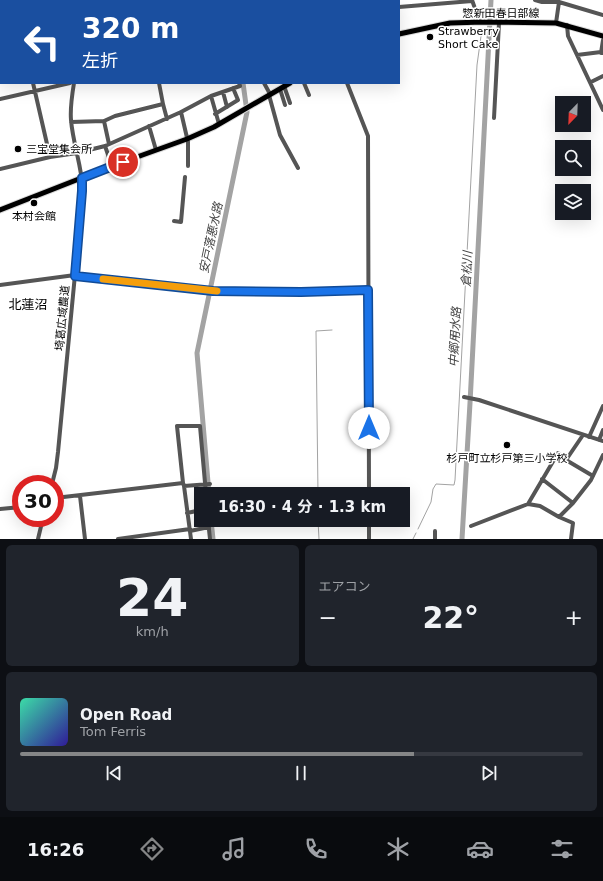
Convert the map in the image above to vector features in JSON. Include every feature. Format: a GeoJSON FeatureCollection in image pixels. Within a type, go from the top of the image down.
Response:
{"type":"FeatureCollection","features":[{"type":"Feature","properties":{"kind":"main road","name":"惣新田春日部線"},"geometry":{"type":"LineString","coordinates":[[400,34],[450,23],[480,22],[556,23],[603,36]]}},
{"type":"Feature","properties":{"kind":"main road"},"geometry":{"type":"LineString","coordinates":[[0,210],[112,166],[187,139],[219,124],[288,84]]}},
{"type":"Feature","properties":{"kind":"street"},"geometry":{"type":"LineString","coordinates":[[535,0],[542,2],[559,2],[603,15]]}},
{"type":"Feature","properties":{"kind":"street"},"geometry":{"type":"LineString","coordinates":[[400,7],[472,1],[480,22]]}},
{"type":"Feature","properties":{"kind":"street"},"geometry":{"type":"LineString","coordinates":[[556,23],[559,2]]}},
{"type":"Feature","properties":{"kind":"street"},"geometry":{"type":"LineString","coordinates":[[494,118],[499,23]]}},
{"type":"Feature","properties":{"kind":"street"},"geometry":{"type":"LineString","coordinates":[[566,25],[568,36],[603,110]]}},
{"type":"Feature","properties":{"kind":"street"},"geometry":{"type":"LineString","coordinates":[[577,55],[602,52],[603,40]]}},
{"type":"Feature","properties":{"kind":"street"},"geometry":{"type":"LineString","coordinates":[[591,82],[603,76]]}},
{"type":"Feature","properties":{"kind":"street"},"geometry":{"type":"LineString","coordinates":[[33,84],[50,157]]}},
{"type":"Feature","properties":{"kind":"street"},"geometry":{"type":"LineString","coordinates":[[0,99],[66,84]]}},
{"type":"Feature","properties":{"kind":"street","name":"埼葛広域農道"},"geometry":{"type":"LineString","coordinates":[[54,475],[75,276],[82,191],[82,178],[71,122],[74,84]]}},
{"type":"Feature","properties":{"kind":"street"},"geometry":{"type":"LineString","coordinates":[[158,84],[167,118]]}},
{"type":"Feature","properties":{"kind":"street"},"geometry":{"type":"LineString","coordinates":[[0,169],[50,157],[77,153],[107,145],[181,112],[212,96],[240,86],[239,84]]}},
{"type":"Feature","properties":{"kind":"street"},"geometry":{"type":"LineString","coordinates":[[264,84],[270,95],[280,135],[298,168]]}},
{"type":"Feature","properties":{"kind":"street"},"geometry":{"type":"LineString","coordinates":[[304,84],[309,94]]}},
{"type":"Feature","properties":{"kind":"street"},"geometry":{"type":"LineString","coordinates":[[347,84],[368,136],[369,487]]}},
{"type":"Feature","properties":{"kind":"street"},"geometry":{"type":"LineString","coordinates":[[215,114],[238,100],[233,88]]}},
{"type":"Feature","properties":{"kind":"street"},"geometry":{"type":"LineString","coordinates":[[282,88],[290,103]]}},
{"type":"Feature","properties":{"kind":"street"},"geometry":{"type":"LineString","coordinates":[[282,88],[285,105]]}},
{"type":"Feature","properties":{"kind":"street"},"geometry":{"type":"LineString","coordinates":[[223,92],[227,107]]}},
{"type":"Feature","properties":{"kind":"street"},"geometry":{"type":"LineString","coordinates":[[212,96],[215,114],[219,124]]}},
{"type":"Feature","properties":{"kind":"street"},"geometry":{"type":"LineString","coordinates":[[71,122],[104,120],[163,104]]}},
{"type":"Feature","properties":{"kind":"street"},"geometry":{"type":"LineString","coordinates":[[181,112],[187,139],[188,166]]}},
{"type":"Feature","properties":{"kind":"street"},"geometry":{"type":"LineString","coordinates":[[104,120],[107,145],[112,166]]}},
{"type":"Feature","properties":{"kind":"street"},"geometry":{"type":"LineString","coordinates":[[150,126],[156,150]]}},
{"type":"Feature","properties":{"kind":"street"},"geometry":{"type":"LineString","coordinates":[[174,221],[181,222],[185,177]]}},
{"type":"Feature","properties":{"kind":"street"},"geometry":{"type":"LineString","coordinates":[[0,285],[75,276],[213,291],[301,292],[368,290]]}},
{"type":"Feature","properties":{"kind":"street"},"geometry":{"type":"LineString","coordinates":[[464,397],[476,399],[601,440],[603,430]]}},
{"type":"Feature","properties":{"kind":"street"},"geometry":{"type":"LineString","coordinates":[[589,437],[602,413],[603,406]]}},
{"type":"Feature","properties":{"kind":"street"},"geometry":{"type":"LineString","coordinates":[[191,539],[177,426],[200,426],[207,487]]}},
{"type":"Feature","properties":{"kind":"street"},"geometry":{"type":"LineString","coordinates":[[566,460],[583,435]]}},
{"type":"Feature","properties":{"kind":"street"},"geometry":{"type":"LineString","coordinates":[[528,504],[558,453],[566,460],[593,476]]}},
{"type":"Feature","properties":{"kind":"street"},"geometry":{"type":"LineString","coordinates":[[559,517],[573,503],[593,476],[603,455]]}},
{"type":"Feature","properties":{"kind":"street"},"geometry":{"type":"LineString","coordinates":[[542,479],[573,503]]}},
{"type":"Feature","properties":{"kind":"street"},"geometry":{"type":"LineString","coordinates":[[64,497],[207,484]]}},
{"type":"Feature","properties":{"kind":"street"},"geometry":{"type":"LineString","coordinates":[[80,496],[85,539]]}},
{"type":"Feature","properties":{"kind":"street"},"geometry":{"type":"LineString","coordinates":[[471,526],[528,504],[540,506],[573,523],[571,539]]}},
{"type":"Feature","properties":{"kind":"street"},"geometry":{"type":"LineString","coordinates":[[0,509],[12,507]]}},
{"type":"Feature","properties":{"kind":"street"},"geometry":{"type":"LineString","coordinates":[[188,513],[194,512]]}},
{"type":"Feature","properties":{"kind":"street"},"geometry":{"type":"LineString","coordinates":[[38,539],[41,527]]}},
{"type":"Feature","properties":{"kind":"street"},"geometry":{"type":"LineString","coordinates":[[119,539],[145,537],[209,527],[210,539]]}},
{"type":"Feature","properties":{"kind":"street"},"geometry":{"type":"LineString","coordinates":[[369,527],[369,539]]}},
{"type":"Feature","properties":{"kind":"street"},"geometry":{"type":"LineString","coordinates":[[435,531],[435,539]]}},
{"type":"Feature","properties":{"kind":"waterway","name":"倉松川"},"geometry":{"type":"LineString","coordinates":[[462,539],[491,0]]}},
{"type":"Feature","properties":{"kind":"waterway","name":"中郷用水路"},"geometry":{"type":"LineString","coordinates":[[418,529],[431,502],[433,489],[436,484],[454,485],[455,480],[477,65],[482,29]]}},
{"type":"Feature","properties":{"kind":"waterway","name":"安戸落悪水路"},"geometry":{"type":"LineString","coordinates":[[208,487],[197,353],[247,112],[243,84]]}},
{"type":"Feature","properties":{"kind":"waterway"},"geometry":{"type":"LineString","coordinates":[[318,487],[316,331],[332,330]]}},
{"type":"Feature","properties":{"kind":"waterway","name":"安戸落悪水路"},"geometry":{"type":"LineString","coordinates":[[212,527],[213,539]]}},
{"type":"Feature","properties":{"kind":"waterway"},"geometry":{"type":"LineString","coordinates":[[318,527],[319,539]]}},
{"type":"Feature","properties":{"kind":"waterway","name":"中郷用水路"},"geometry":{"type":"LineString","coordinates":[[413,539],[416,533]]}},
{"type":"Feature","properties":{"kind":"slow traffic"},"geometry":{"type":"LineString","coordinates":[[103,279],[217,291]]}},
{"type":"Feature","properties":{"kind":"place","name":"Strawberry Short Cake"},"geometry":{"type":"Point","coordinates":[430,37]}},
{"type":"Feature","properties":{"kind":"place","name":"三宝堂集会所"},"geometry":{"type":"Point","coordinates":[18,149]}},
{"type":"Feature","properties":{"kind":"place","name":"本村会館"},"geometry":{"type":"Point","coordinates":[34,203]}},
{"type":"Feature","properties":{"kind":"place","name":"杉戸町立杉戸第三小学校"},"geometry":{"type":"Point","coordinates":[507,445]}},
{"type":"Feature","properties":{"kind":"district","name":"北蓮沼"},"geometry":{"type":"Point","coordinates":[28,304]}},
{"type":"Feature","properties":{"kind":"route"},"geometry":{"type":"LineString","coordinates":[[123,162],[82,178],[75,276],[213,291],[301,292],[368,290],[369,428]]}}]}
